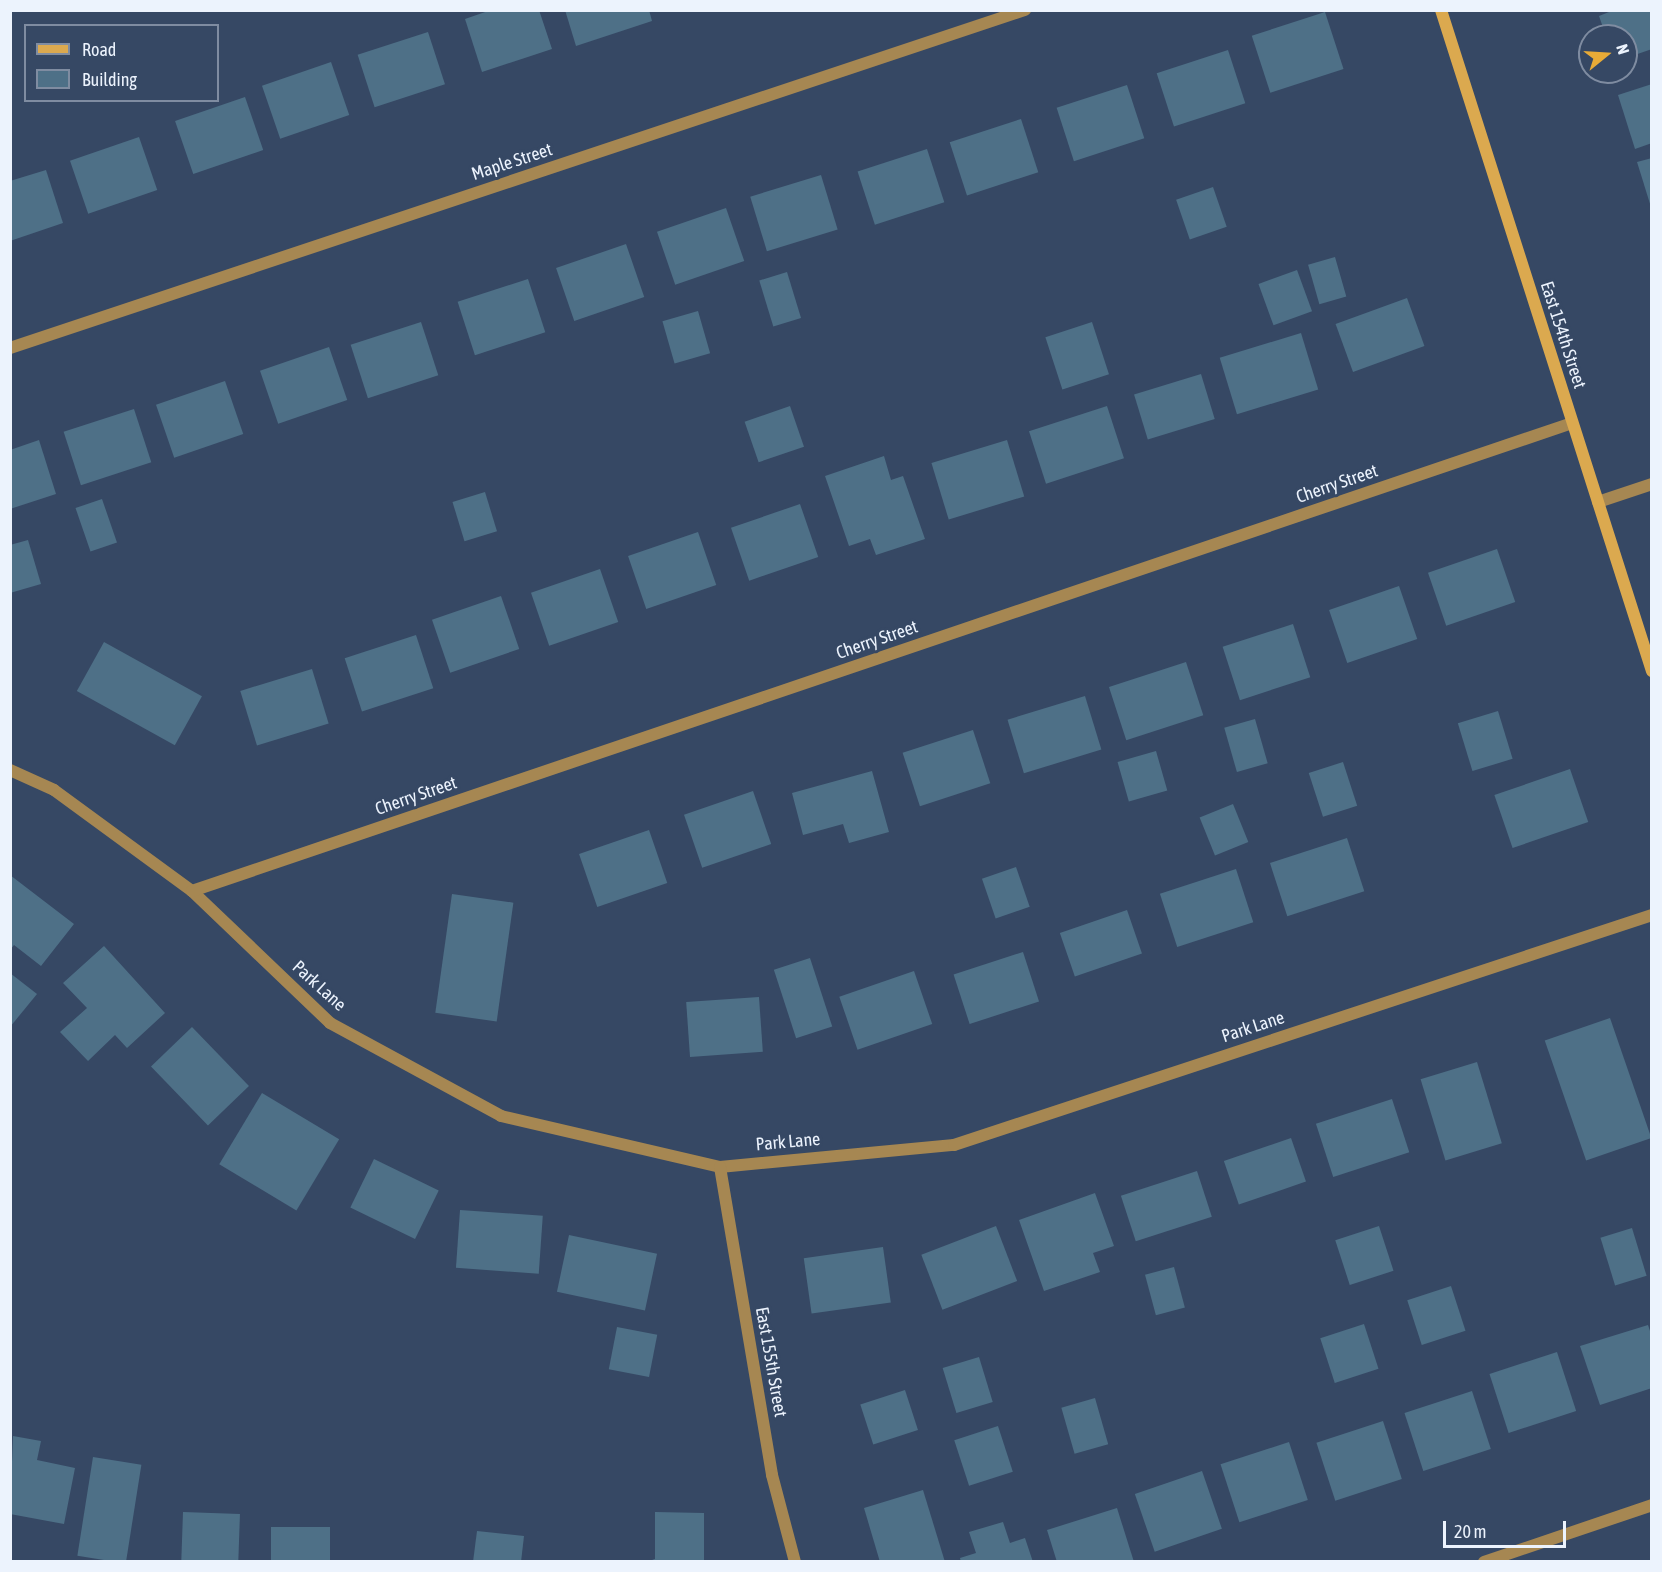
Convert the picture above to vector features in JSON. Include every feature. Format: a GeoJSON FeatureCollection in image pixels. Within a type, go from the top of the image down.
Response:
{"type":"FeatureCollection","features":[{"type":"Feature","properties":{"kind":"street","name":"Maple Street"},"geometry":{"type":"LineString","coordinates":[[10,348],[1025,10]]}},
{"type":"Feature","properties":{"kind":"street","name":"East 154th Street"},"geometry":{"type":"LineString","coordinates":[[1441,10],[1652,671]]}},
{"type":"Feature","properties":{"kind":"street","name":"Cherry Street"},"geometry":{"type":"LineString","coordinates":[[192,891],[1572,423]]}},
{"type":"Feature","properties":{"kind":"street"},"geometry":{"type":"LineString","coordinates":[[1598,502],[1652,484]]}},
{"type":"Feature","properties":{"kind":"street","name":"Park Lane"},"geometry":{"type":"LineString","coordinates":[[10,770],[54,790],[192,891],[330,1023],[501,1116],[720,1167],[954,1145],[1652,915]]}},
{"type":"Feature","properties":{"kind":"street","name":"East 155th Street"},"geometry":{"type":"LineString","coordinates":[[720,1167],[772,1475],[795,1562]]}},
{"type":"Feature","properties":{"kind":"street"},"geometry":{"type":"LineString","coordinates":[[1484,1562],[1652,1505]]}},
{"type":"Feature","properties":{"kind":"building"},"geometry":{"type":"Polygon","coordinates":[[[491,10],[539,10],[552,49],[482,72],[465,19],[491,10]]]}},
{"type":"Feature","properties":{"kind":"building"},"geometry":{"type":"Polygon","coordinates":[[[565,10],[649,10],[652,21],[576,46],[565,10]]]}},
{"type":"Feature","properties":{"kind":"building"},"geometry":{"type":"Polygon","coordinates":[[[1614,10],[1652,10],[1652,49],[1638,54],[1638,24],[1602,24],[1599,16],[1614,10]]]}},
{"type":"Feature","properties":{"kind":"building"},"geometry":{"type":"Polygon","coordinates":[[[1325,12],[1344,69],[1270,93],[1252,36],[1325,12]]]}},
{"type":"Feature","properties":{"kind":"building"},"geometry":{"type":"Polygon","coordinates":[[[428,32],[445,84],[375,107],[358,55],[428,32]]]}},
{"type":"Feature","properties":{"kind":"building"},"geometry":{"type":"Polygon","coordinates":[[[1228,50],[1245,103],[1174,126],[1157,73],[1228,50]]]}},
{"type":"Feature","properties":{"kind":"building"},"geometry":{"type":"Polygon","coordinates":[[[331,62],[349,115],[280,139],[262,86],[331,62]]]}},
{"type":"Feature","properties":{"kind":"building"},"geometry":{"type":"Polygon","coordinates":[[[1652,84],[1652,143],[1635,149],[1618,95],[1652,84]]]}},
{"type":"Feature","properties":{"kind":"building"},"geometry":{"type":"Polygon","coordinates":[[[1127,85],[1144,138],[1074,161],[1057,108],[1127,85]]]}},
{"type":"Feature","properties":{"kind":"building"},"geometry":{"type":"Polygon","coordinates":[[[245,97],[263,150],[193,174],[175,121],[245,97]]]}},
{"type":"Feature","properties":{"kind":"building"},"geometry":{"type":"Polygon","coordinates":[[[1021,119],[1038,172],[967,195],[950,142],[1021,119]]]}},
{"type":"Feature","properties":{"kind":"building"},"geometry":{"type":"Polygon","coordinates":[[[139,137],[157,190],[88,214],[70,161],[139,137]]]}},
{"type":"Feature","properties":{"kind":"building"},"geometry":{"type":"Polygon","coordinates":[[[927,149],[944,202],[875,225],[858,172],[927,149]]]}},
{"type":"Feature","properties":{"kind":"building"},"geometry":{"type":"Polygon","coordinates":[[[1652,158],[1652,206],[1651,207],[1637,162],[1652,158]]]}},
{"type":"Feature","properties":{"kind":"building"},"geometry":{"type":"Polygon","coordinates":[[[46,170],[63,223],[10,241],[10,181],[46,170]]]}},
{"type":"Feature","properties":{"kind":"building"},"geometry":{"type":"Polygon","coordinates":[[[821,175],[838,230],[767,251],[750,197],[821,175]]]}},
{"type":"Feature","properties":{"kind":"building"},"geometry":{"type":"Polygon","coordinates":[[[1213,187],[1227,227],[1190,239],[1176,200],[1213,187]]]}},
{"type":"Feature","properties":{"kind":"building"},"geometry":{"type":"Polygon","coordinates":[[[726,208],[744,261],[675,285],[657,232],[726,208]]]}},
{"type":"Feature","properties":{"kind":"building"},"geometry":{"type":"Polygon","coordinates":[[[626,244],[644,297],[574,321],[556,268],[626,244]]]}},
{"type":"Feature","properties":{"kind":"building"},"geometry":{"type":"Polygon","coordinates":[[[1335,257],[1346,296],[1319,304],[1308,265],[1335,257]]]}},
{"type":"Feature","properties":{"kind":"building"},"geometry":{"type":"Polygon","coordinates":[[[1297,270],[1312,311],[1274,325],[1258,284],[1297,270]]]}},
{"type":"Feature","properties":{"kind":"building"},"geometry":{"type":"Polygon","coordinates":[[[787,272],[801,318],[773,326],[759,280],[787,272]]]}},
{"type":"Feature","properties":{"kind":"building"},"geometry":{"type":"Polygon","coordinates":[[[528,279],[545,332],[475,355],[458,302],[528,279]]]}},
{"type":"Feature","properties":{"kind":"building"},"geometry":{"type":"Polygon","coordinates":[[[1407,298],[1424,346],[1353,372],[1336,324],[1407,298]]]}},
{"type":"Feature","properties":{"kind":"building"},"geometry":{"type":"Polygon","coordinates":[[[698,311],[710,353],[675,363],[662,321],[698,311]]]}},
{"type":"Feature","properties":{"kind":"building"},"geometry":{"type":"Polygon","coordinates":[[[421,322],[438,375],[368,398],[351,345],[421,322]]]}},
{"type":"Feature","properties":{"kind":"building"},"geometry":{"type":"Polygon","coordinates":[[[1092,322],[1109,374],[1062,389],[1045,337],[1092,322]]]}},
{"type":"Feature","properties":{"kind":"building"},"geometry":{"type":"Polygon","coordinates":[[[1301,333],[1318,389],[1237,414],[1220,358],[1301,333]]]}},
{"type":"Feature","properties":{"kind":"building"},"geometry":{"type":"Polygon","coordinates":[[[329,347],[347,400],[278,424],[260,371],[329,347]]]}},
{"type":"Feature","properties":{"kind":"building"},"geometry":{"type":"Polygon","coordinates":[[[1201,374],[1215,419],[1148,439],[1134,394],[1201,374]]]}},
{"type":"Feature","properties":{"kind":"building"},"geometry":{"type":"Polygon","coordinates":[[[225,381],[243,434],[174,458],[156,405],[225,381]]]}},
{"type":"Feature","properties":{"kind":"building"},"geometry":{"type":"Polygon","coordinates":[[[790,406],[804,447],[759,462],[745,422],[790,406]]]}},
{"type":"Feature","properties":{"kind":"building"},"geometry":{"type":"Polygon","coordinates":[[[1107,406],[1124,458],[1046,484],[1029,431],[1107,406]]]}},
{"type":"Feature","properties":{"kind":"building"},"geometry":{"type":"Polygon","coordinates":[[[134,409],[151,462],[81,485],[64,432],[134,409]]]}},
{"type":"Feature","properties":{"kind":"building"},"geometry":{"type":"Polygon","coordinates":[[[39,440],[56,494],[10,509],[10,450],[39,440]]]}},
{"type":"Feature","properties":{"kind":"building"},"geometry":{"type":"Polygon","coordinates":[[[1007,440],[1024,496],[949,520],[931,463],[1007,440]]]}},
{"type":"Feature","properties":{"kind":"building"},"geometry":{"type":"Polygon","coordinates":[[[884,456],[891,480],[903,476],[925,539],[876,555],[870,539],[849,546],[825,476],[884,456]]]}},
{"type":"Feature","properties":{"kind":"building"},"geometry":{"type":"Polygon","coordinates":[[[485,492],[497,531],[464,541],[452,502],[485,492]]]}},
{"type":"Feature","properties":{"kind":"building"},"geometry":{"type":"Polygon","coordinates":[[[102,499],[117,542],[91,552],[76,508],[102,499]]]}},
{"type":"Feature","properties":{"kind":"building"},"geometry":{"type":"Polygon","coordinates":[[[800,504],[818,557],[749,581],[731,528],[800,504]]]}},
{"type":"Feature","properties":{"kind":"building"},"geometry":{"type":"Polygon","coordinates":[[[698,532],[716,585],[646,609],[628,556],[698,532]]]}},
{"type":"Feature","properties":{"kind":"building"},"geometry":{"type":"Polygon","coordinates":[[[28,540],[41,584],[10,593],[10,545],[28,540]]]}},
{"type":"Feature","properties":{"kind":"building"},"geometry":{"type":"Polygon","coordinates":[[[1497,549],[1515,602],[1446,626],[1428,573],[1497,549]]]}},
{"type":"Feature","properties":{"kind":"building"},"geometry":{"type":"Polygon","coordinates":[[[600,569],[618,622],[549,646],[531,593],[600,569]]]}},
{"type":"Feature","properties":{"kind":"building"},"geometry":{"type":"Polygon","coordinates":[[[1399,586],[1417,639],[1347,663],[1329,610],[1399,586]]]}},
{"type":"Feature","properties":{"kind":"building"},"geometry":{"type":"Polygon","coordinates":[[[501,596],[519,649],[450,673],[432,620],[501,596]]]}},
{"type":"Feature","properties":{"kind":"building"},"geometry":{"type":"Polygon","coordinates":[[[1293,624],[1310,677],[1240,700],[1223,647],[1293,624]]]}},
{"type":"Feature","properties":{"kind":"building"},"geometry":{"type":"Polygon","coordinates":[[[416,635],[433,688],[362,711],[345,658],[416,635]]]}},
{"type":"Feature","properties":{"kind":"building"},"geometry":{"type":"Polygon","coordinates":[[[104,642],[202,696],[175,745],[77,691],[104,642]]]}},
{"type":"Feature","properties":{"kind":"building"},"geometry":{"type":"Polygon","coordinates":[[[1186,662],[1203,715],[1126,740],[1109,687],[1186,662]]]}},
{"type":"Feature","properties":{"kind":"building"},"geometry":{"type":"Polygon","coordinates":[[[312,669],[329,724],[257,745],[240,691],[312,669]]]}},
{"type":"Feature","properties":{"kind":"building"},"geometry":{"type":"Polygon","coordinates":[[[1085,696],[1101,750],[1024,773],[1008,720],[1085,696]]]}},
{"type":"Feature","properties":{"kind":"building"},"geometry":{"type":"Polygon","coordinates":[[[1498,711],[1513,759],[1472,771],[1458,723],[1498,711]]]}},
{"type":"Feature","properties":{"kind":"building"},"geometry":{"type":"Polygon","coordinates":[[[1255,719],[1268,763],[1237,772],[1224,728],[1255,719]]]}},
{"type":"Feature","properties":{"kind":"building"},"geometry":{"type":"Polygon","coordinates":[[[973,730],[990,783],[920,806],[903,753],[973,730]]]}},
{"type":"Feature","properties":{"kind":"building"},"geometry":{"type":"Polygon","coordinates":[[[1156,751],[1167,790],[1129,801],[1118,762],[1156,751]]]}},
{"type":"Feature","properties":{"kind":"building"},"geometry":{"type":"Polygon","coordinates":[[[1343,762],[1357,806],[1323,817],[1309,773],[1343,762]]]}},
{"type":"Feature","properties":{"kind":"building"},"geometry":{"type":"Polygon","coordinates":[[[1570,769],[1588,822],[1513,848],[1494,795],[1570,769]]]}},
{"type":"Feature","properties":{"kind":"building"},"geometry":{"type":"Polygon","coordinates":[[[872,771],[889,832],[849,843],[843,824],[803,835],[792,793],[872,771]]]}},
{"type":"Feature","properties":{"kind":"building"},"geometry":{"type":"Polygon","coordinates":[[[753,791],[771,844],[702,868],[684,815],[753,791]]]}},
{"type":"Feature","properties":{"kind":"building"},"geometry":{"type":"Polygon","coordinates":[[[1233,804],[1248,842],[1215,856],[1200,817],[1233,804]]]}},
{"type":"Feature","properties":{"kind":"building"},"geometry":{"type":"Polygon","coordinates":[[[649,830],[667,883],[597,907],[579,854],[649,830]]]}},
{"type":"Feature","properties":{"kind":"building"},"geometry":{"type":"Polygon","coordinates":[[[1347,838],[1364,891],[1287,916],[1270,863],[1347,838]]]}},
{"type":"Feature","properties":{"kind":"building"},"geometry":{"type":"Polygon","coordinates":[[[1016,867],[1030,907],[996,918],[982,879],[1016,867]]]}},
{"type":"Feature","properties":{"kind":"building"},"geometry":{"type":"Polygon","coordinates":[[[1236,869],[1253,922],[1177,947],[1160,894],[1236,869]]]}},
{"type":"Feature","properties":{"kind":"building"},"geometry":{"type":"Polygon","coordinates":[[[10,875],[74,924],[41,966],[14,945],[10,950],[10,875]]]}},
{"type":"Feature","properties":{"kind":"building"},"geometry":{"type":"Polygon","coordinates":[[[452,894],[513,903],[497,1021],[435,1013],[452,894]]]}},
{"type":"Feature","properties":{"kind":"building"},"geometry":{"type":"Polygon","coordinates":[[[1127,910],[1142,953],[1075,977],[1060,933],[1127,910]]]}},
{"type":"Feature","properties":{"kind":"building"},"geometry":{"type":"Polygon","coordinates":[[[104,946],[165,1013],[127,1048],[115,1035],[88,1061],[60,1032],[87,1008],[63,983],[104,946]]]}},
{"type":"Feature","properties":{"kind":"building"},"geometry":{"type":"Polygon","coordinates":[[[1023,952],[1039,1001],[970,1024],[954,975],[1023,952]]]}},
{"type":"Feature","properties":{"kind":"building"},"geometry":{"type":"Polygon","coordinates":[[[810,958],[832,1026],[796,1038],[774,970],[810,958]]]}},
{"type":"Feature","properties":{"kind":"building"},"geometry":{"type":"Polygon","coordinates":[[[914,971],[932,1024],[858,1050],[839,997],[914,971]]]}},
{"type":"Feature","properties":{"kind":"building"},"geometry":{"type":"Polygon","coordinates":[[[10,973],[37,994],[10,1027],[10,973]]]}},
{"type":"Feature","properties":{"kind":"building"},"geometry":{"type":"Polygon","coordinates":[[[759,997],[763,1052],[690,1057],[686,1002],[759,997]]]}},
{"type":"Feature","properties":{"kind":"building"},"geometry":{"type":"Polygon","coordinates":[[[1610,1018],[1651,1138],[1586,1161],[1545,1040],[1610,1018]]]}},
{"type":"Feature","properties":{"kind":"building"},"geometry":{"type":"Polygon","coordinates":[[[192,1027],[249,1086],[208,1126],[151,1067],[192,1027]]]}},
{"type":"Feature","properties":{"kind":"building"},"geometry":{"type":"Polygon","coordinates":[[[1477,1062],[1502,1143],[1445,1161],[1421,1079],[1477,1062]]]}},
{"type":"Feature","properties":{"kind":"building"},"geometry":{"type":"Polygon","coordinates":[[[262,1093],[339,1139],[296,1210],[219,1164],[262,1093]]]}},
{"type":"Feature","properties":{"kind":"building"},"geometry":{"type":"Polygon","coordinates":[[[1392,1099],[1409,1152],[1333,1177],[1316,1124],[1392,1099]]]}},
{"type":"Feature","properties":{"kind":"building"},"geometry":{"type":"Polygon","coordinates":[[[1291,1138],[1306,1181],[1239,1205],[1224,1161],[1291,1138]]]}},
{"type":"Feature","properties":{"kind":"building"},"geometry":{"type":"Polygon","coordinates":[[[374,1159],[439,1191],[415,1239],[350,1208],[374,1159]]]}},
{"type":"Feature","properties":{"kind":"building"},"geometry":{"type":"Polygon","coordinates":[[[1197,1171],[1212,1217],[1136,1241],[1121,1196],[1197,1171]]]}},
{"type":"Feature","properties":{"kind":"building"},"geometry":{"type":"Polygon","coordinates":[[[1095,1193],[1114,1246],[1093,1253],[1100,1272],[1044,1291],[1019,1220],[1095,1193]]]}},
{"type":"Feature","properties":{"kind":"building"},"geometry":{"type":"Polygon","coordinates":[[[460,1210],[543,1216],[539,1274],[456,1268],[460,1210]]]}},
{"type":"Feature","properties":{"kind":"building"},"geometry":{"type":"Polygon","coordinates":[[[996,1226],[1017,1281],[942,1310],[921,1255],[996,1226]]]}},
{"type":"Feature","properties":{"kind":"building"},"geometry":{"type":"Polygon","coordinates":[[[1379,1226],[1394,1271],[1350,1285],[1335,1240],[1379,1226]]]}},
{"type":"Feature","properties":{"kind":"building"},"geometry":{"type":"Polygon","coordinates":[[[1632,1228],[1647,1276],[1615,1285],[1600,1238],[1632,1228]]]}},
{"type":"Feature","properties":{"kind":"building"},"geometry":{"type":"Polygon","coordinates":[[[569,1235],[657,1254],[645,1310],[557,1292],[569,1235]]]}},
{"type":"Feature","properties":{"kind":"building"},"geometry":{"type":"Polygon","coordinates":[[[883,1247],[891,1302],[812,1314],[804,1258],[883,1247]]]}},
{"type":"Feature","properties":{"kind":"building"},"geometry":{"type":"Polygon","coordinates":[[[1174,1267],[1185,1308],[1156,1315],[1145,1275],[1174,1267]]]}},
{"type":"Feature","properties":{"kind":"building"},"geometry":{"type":"Polygon","coordinates":[[[1451,1286],[1466,1331],[1422,1345],[1407,1300],[1451,1286]]]}},
{"type":"Feature","properties":{"kind":"building"},"geometry":{"type":"Polygon","coordinates":[[[1364,1324],[1379,1369],[1335,1383],[1320,1338],[1364,1324]]]}},
{"type":"Feature","properties":{"kind":"building"},"geometry":{"type":"Polygon","coordinates":[[[1648,1325],[1652,1337],[1652,1388],[1600,1405],[1580,1346],[1648,1325]]]}},
{"type":"Feature","properties":{"kind":"building"},"geometry":{"type":"Polygon","coordinates":[[[617,1327],[657,1335],[649,1377],[609,1369],[617,1327]]]}},
{"type":"Feature","properties":{"kind":"building"},"geometry":{"type":"Polygon","coordinates":[[[1557,1352],[1576,1411],[1509,1433],[1489,1374],[1557,1352]]]}},
{"type":"Feature","properties":{"kind":"building"},"geometry":{"type":"Polygon","coordinates":[[[979,1357],[993,1402],[956,1413],[943,1368],[979,1357]]]}},
{"type":"Feature","properties":{"kind":"building"},"geometry":{"type":"Polygon","coordinates":[[[905,1390],[918,1430],[873,1444],[860,1405],[905,1390]]]}},
{"type":"Feature","properties":{"kind":"building"},"geometry":{"type":"Polygon","coordinates":[[[1472,1391],[1491,1449],[1423,1471],[1404,1413],[1472,1391]]]}},
{"type":"Feature","properties":{"kind":"building"},"geometry":{"type":"Polygon","coordinates":[[[1095,1398],[1108,1444],[1075,1454],[1061,1408],[1095,1398]]]}},
{"type":"Feature","properties":{"kind":"building"},"geometry":{"type":"Polygon","coordinates":[[[1383,1421],[1402,1479],[1335,1501],[1316,1443],[1383,1421]]]}},
{"type":"Feature","properties":{"kind":"building"},"geometry":{"type":"Polygon","coordinates":[[[998,1426],[1013,1472],[969,1486],[954,1440],[998,1426]]]}},
{"type":"Feature","properties":{"kind":"building"},"geometry":{"type":"Polygon","coordinates":[[[13,1436],[41,1441],[37,1460],[75,1468],[64,1524],[10,1514],[13,1436]]]}},
{"type":"Feature","properties":{"kind":"building"},"geometry":{"type":"Polygon","coordinates":[[[1289,1442],[1308,1500],[1239,1522],[1221,1464],[1289,1442]]]}},
{"type":"Feature","properties":{"kind":"building"},"geometry":{"type":"Polygon","coordinates":[[[93,1457],[141,1465],[126,1562],[77,1556],[93,1457]]]}},
{"type":"Feature","properties":{"kind":"building"},"geometry":{"type":"Polygon","coordinates":[[[1202,1471],[1222,1529],[1155,1552],[1135,1494],[1202,1471]]]}},
{"type":"Feature","properties":{"kind":"building"},"geometry":{"type":"Polygon","coordinates":[[[923,1490],[945,1562],[880,1562],[864,1508],[923,1490]]]}},
{"type":"Feature","properties":{"kind":"building"},"geometry":{"type":"Polygon","coordinates":[[[1117,1508],[1134,1562],[1057,1562],[1047,1530],[1117,1508]]]}},
{"type":"Feature","properties":{"kind":"building"},"geometry":{"type":"Polygon","coordinates":[[[183,1512],[240,1514],[238,1562],[181,1562],[183,1512]]]}},
{"type":"Feature","properties":{"kind":"building"},"geometry":{"type":"Polygon","coordinates":[[[655,1512],[704,1513],[704,1562],[646,1562],[655,1559],[655,1512]]]}},
{"type":"Feature","properties":{"kind":"building"},"geometry":{"type":"Polygon","coordinates":[[[1003,1522],[1010,1543],[1025,1538],[1033,1562],[961,1562],[960,1558],[976,1553],[969,1532],[1003,1522]]]}},
{"type":"Feature","properties":{"kind":"building"},"geometry":{"type":"Polygon","coordinates":[[[271,1527],[330,1527],[330,1562],[271,1562],[271,1527]]]}},
{"type":"Feature","properties":{"kind":"building"},"geometry":{"type":"Polygon","coordinates":[[[477,1531],[524,1536],[521,1562],[473,1562],[477,1531]]]}}]}
